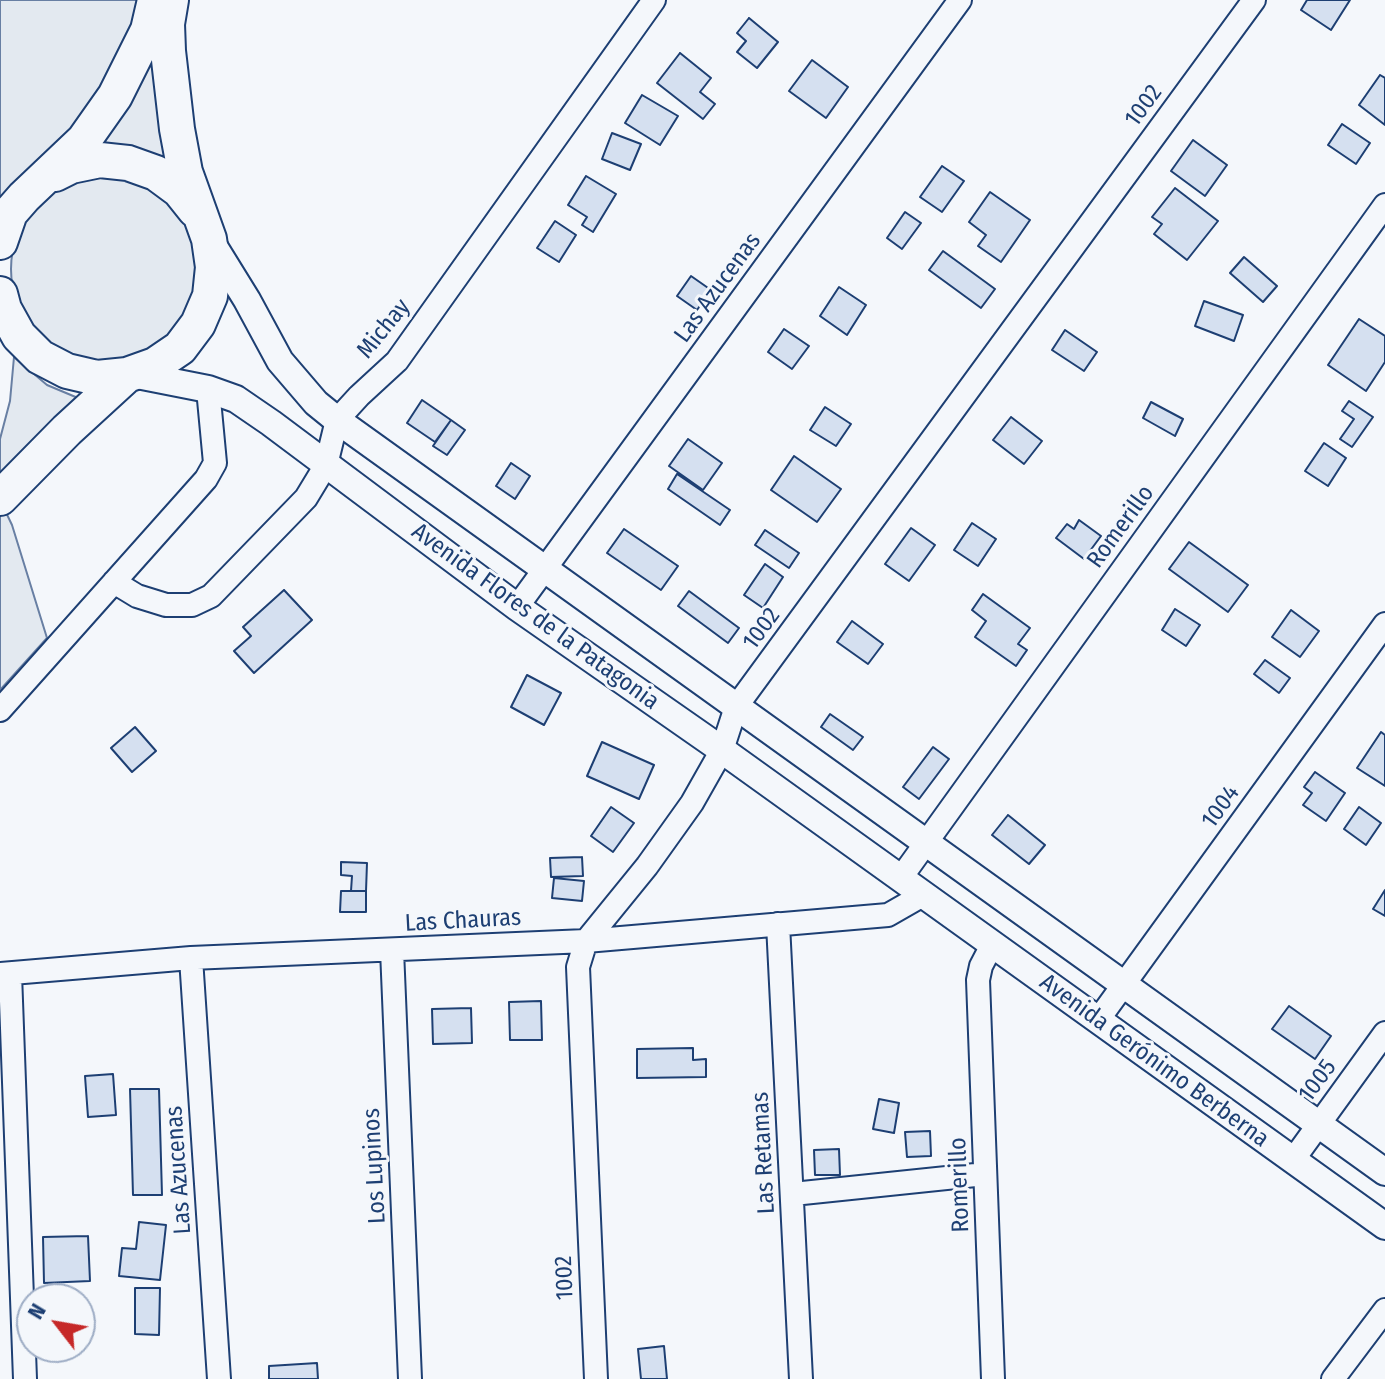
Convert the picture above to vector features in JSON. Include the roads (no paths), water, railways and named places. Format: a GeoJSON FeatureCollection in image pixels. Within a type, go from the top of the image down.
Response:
{"type":"FeatureCollection","features":[{"type":"Feature","properties":{"kind":"main road"},"geometry":{"type":"LineString","coordinates":[[3,221],[84,140],[115,96],[148,30],[155,0]]}},
{"type":"Feature","properties":{"kind":"main road"},"geometry":{"type":"LineString","coordinates":[[2,302],[19,336],[40,357],[67,371],[97,378],[129,374],[155,365],[180,348],[198,324],[210,296],[213,267],[185,172],[171,91],[167,24],[171,0]]}},
{"type":"Feature","properties":{"kind":"main road"},"geometry":{"type":"LineString","coordinates":[[47,177],[71,166],[100,160],[128,163],[156,173],[179,190],[203,225]]}},
{"type":"Feature","properties":{"kind":"main road"},"geometry":{"type":"LineString","coordinates":[[0,356],[2,302]]}},
{"type":"Feature","properties":{"kind":"main road"},"geometry":{"type":"LineString","coordinates":[[0,498],[67,430],[129,374]]}},
{"type":"Feature","properties":{"kind":"street","name":"Michay"},"geometry":{"type":"LineString","coordinates":[[114,582],[137,596],[166,605],[192,605],[211,596],[306,498],[326,465],[337,420],[397,361],[654,0]]}},
{"type":"Feature","properties":{"kind":"street","name":"Las Azucenas"},"geometry":{"type":"LineString","coordinates":[[517,607],[960,0]]}},
{"type":"Feature","properties":{"kind":"street","name":"1002"},"geometry":{"type":"LineString","coordinates":[[596,1379],[578,967],[586,941],[647,866],[692,803],[722,750],[736,707],[1254,0]]}},
{"type":"Feature","properties":{"kind":"street","name":"Romerillo"},"geometry":{"type":"LineString","coordinates":[[900,879],[1385,205]]}},
{"type":"Feature","properties":{"kind":"street","name":"Avenida Flores de la Patagonia"},"geometry":{"type":"LineString","coordinates":[[203,225],[280,361],[316,403],[926,843]]}},
{"type":"Feature","properties":{"kind":"street","name":"Avenida Flores de la Patagonia"},"geometry":{"type":"LineString","coordinates":[[129,374],[208,389],[236,399],[517,607],[923,895]]}},
{"type":"Feature","properties":{"kind":"street"},"geometry":{"type":"LineString","coordinates":[[0,710],[206,479],[215,463],[208,389]]}},
{"type":"Feature","properties":{"kind":"street","name":"1004"},"geometry":{"type":"LineString","coordinates":[[1098,1020],[1385,624]]}},
{"type":"Feature","properties":{"kind":"street","name":"Avenida Gerónimo Berberna"},"geometry":{"type":"LineString","coordinates":[[926,843],[1385,1172]]}},
{"type":"Feature","properties":{"kind":"street","name":"Avenida Gerónimo Berberna"},"geometry":{"type":"LineString","coordinates":[[923,895],[1385,1226]]}},
{"type":"Feature","properties":{"kind":"street","name":"Las Chauras"},"geometry":{"type":"LineString","coordinates":[[5,974],[191,958],[586,941],[888,915],[923,895]]}},
{"type":"Feature","properties":{"kind":"street","name":"Las Retamas"},"geometry":{"type":"LineString","coordinates":[[778,924],[801,1379]]}},
{"type":"Feature","properties":{"kind":"street","name":"Romerillo"},"geometry":{"type":"LineString","coordinates":[[992,945],[981,966],[978,980],[993,1379]]}},
{"type":"Feature","properties":{"kind":"street","name":"Los Lupinos"},"geometry":{"type":"LineString","coordinates":[[392,950],[410,1379]]}},
{"type":"Feature","properties":{"kind":"street","name":"Las Azucenas"},"geometry":{"type":"LineString","coordinates":[[191,958],[219,1379]]}},
{"type":"Feature","properties":{"kind":"street"},"geometry":{"type":"LineString","coordinates":[[5,974],[25,1379]]}},
{"type":"Feature","properties":{"kind":"street","name":"1005"},"geometry":{"type":"LineString","coordinates":[[1293,1160],[1385,1033]]}},
{"type":"Feature","properties":{"kind":"street"},"geometry":{"type":"LineString","coordinates":[[793,1194],[985,1174]]}},
{"type":"Feature","properties":{"kind":"street"},"geometry":{"type":"LineString","coordinates":[[1333,1379],[1385,1310]]}}]}
